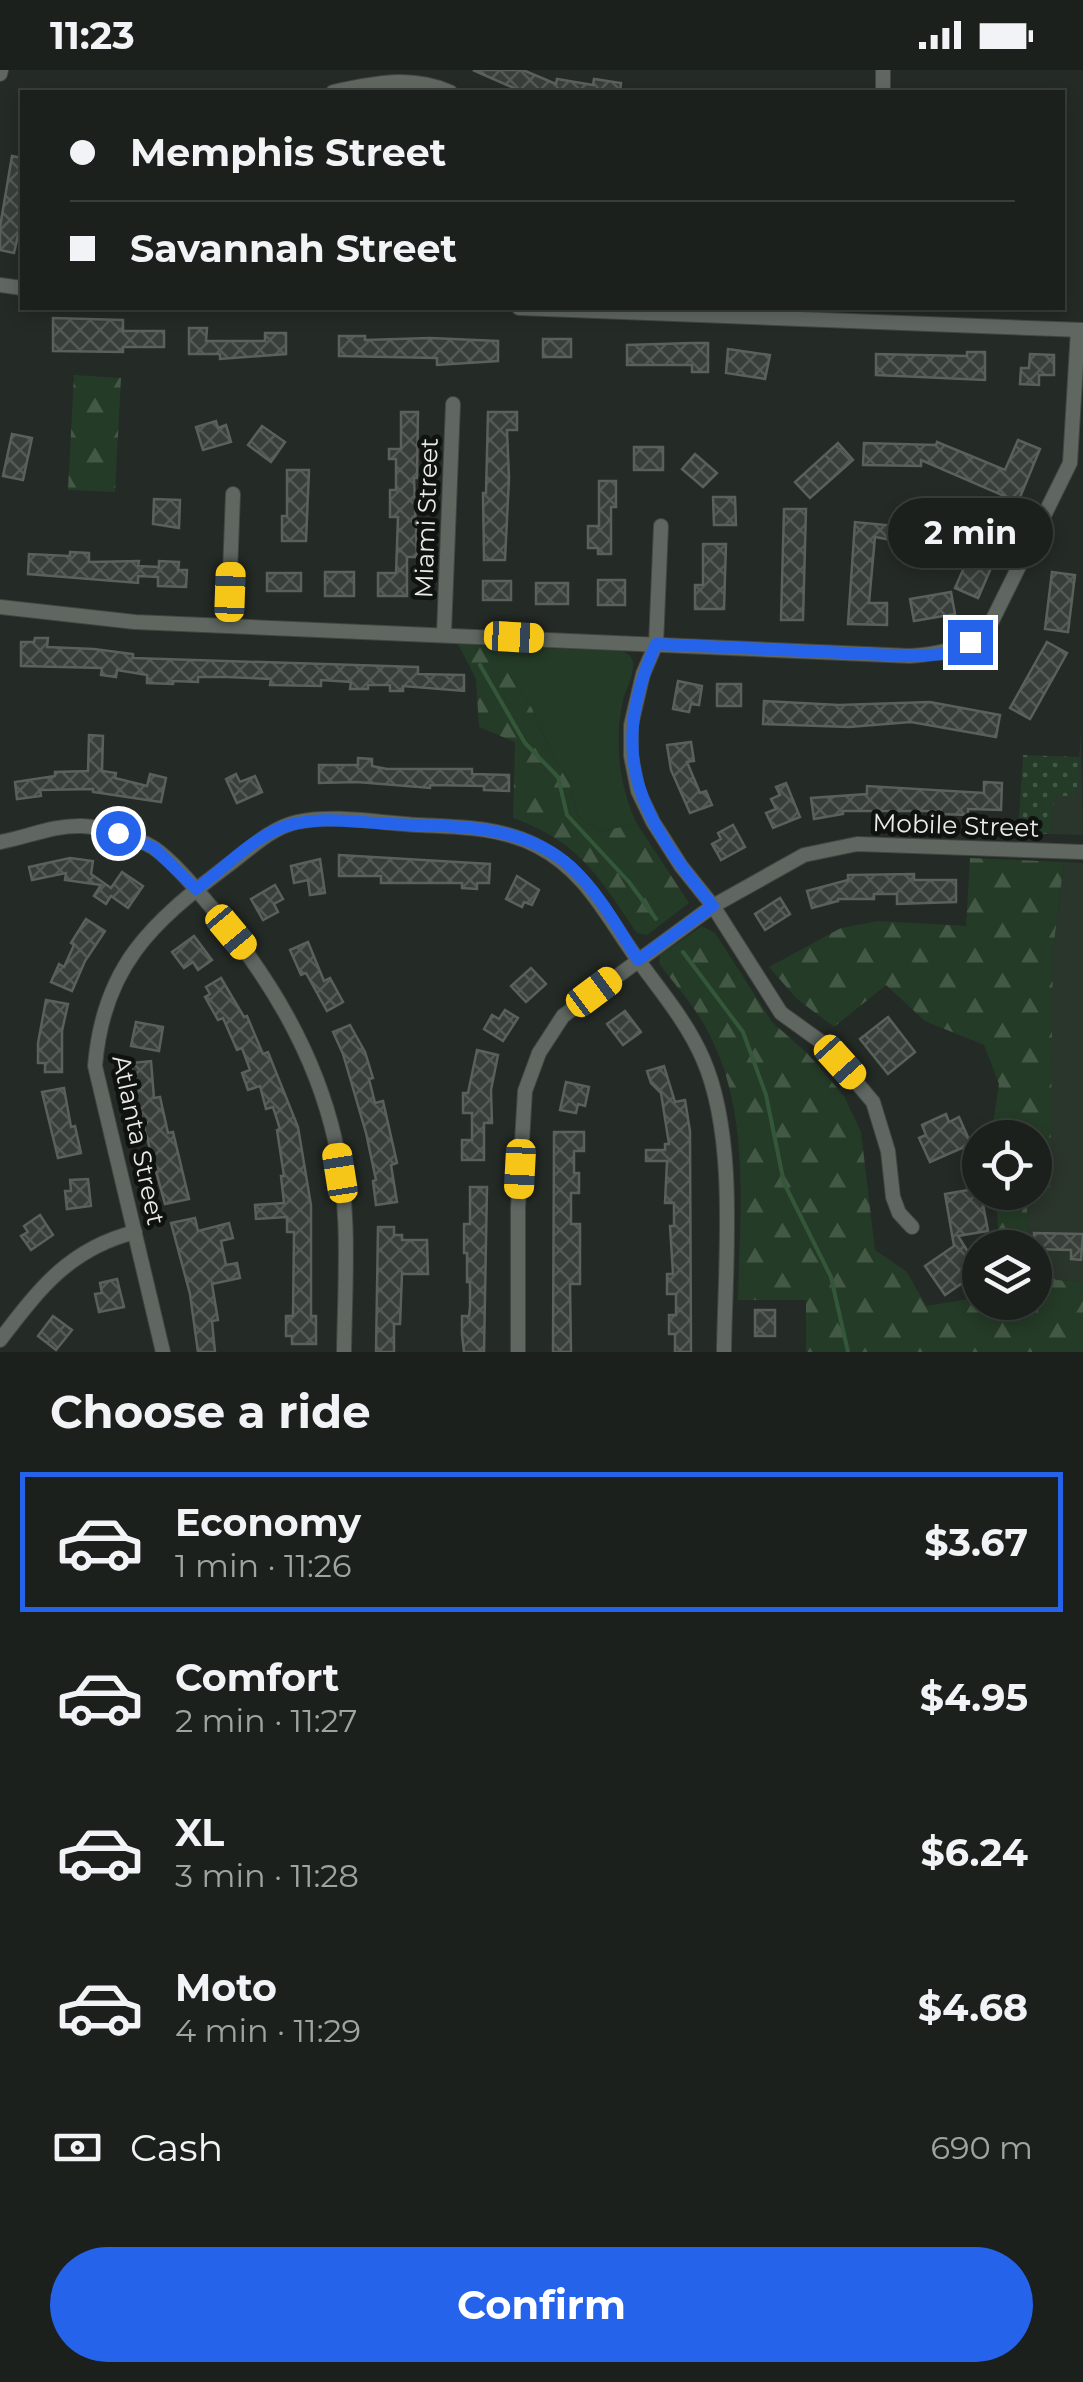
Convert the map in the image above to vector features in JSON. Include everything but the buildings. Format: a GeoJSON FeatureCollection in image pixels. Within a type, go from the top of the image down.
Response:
{"type":"FeatureCollection","features":[{"type":"Feature","properties":{"kind":"street"},"geometry":{"type":"LineString","coordinates":[[343,90],[382,81],[397,87],[421,83],[444,90]]}},
{"type":"Feature","properties":{"kind":"street"},"geometry":{"type":"LineString","coordinates":[[0,607],[135,622],[910,656],[946,654],[970,642],[992,622],[1070,462],[1080,330],[876,314],[638,310]]}},
{"type":"Feature","properties":{"kind":"street","name":"Miami Street"},"geometry":{"type":"LineString","coordinates":[[444,633],[453,404]]}},
{"type":"Feature","properties":{"kind":"street"},"geometry":{"type":"LineString","coordinates":[[228,625],[233,494]]}},
{"type":"Feature","properties":{"kind":"street"},"geometry":{"type":"LineString","coordinates":[[662,526],[656,644],[642,674],[631,725],[631,756],[638,791],[681,866],[713,906],[781,1013],[824,1044],[873,1102],[888,1151],[893,1197],[899,1214],[912,1227]]}},
{"type":"Feature","properties":{"kind":"street","name":"Atlanta Street"},"geometry":{"type":"LineString","coordinates":[[163,1352],[95,1066],[98,1030],[108,994],[129,956],[196,889],[273,831],[298,822],[327,820],[476,828],[509,834],[569,865],[604,905],[703,1058],[718,1104],[725,1153],[724,1352]]}},
{"type":"Feature","properties":{"kind":"street"},"geometry":{"type":"LineString","coordinates":[[0,842],[50,828],[82,826],[118,833],[154,848],[196,889],[249,953],[288,1014],[314,1073],[335,1140],[346,1206],[344,1352]]}},
{"type":"Feature","properties":{"kind":"street","name":"Mobile Street"},"geometry":{"type":"LineString","coordinates":[[518,1352],[518,1208],[525,1091],[539,1053],[563,1016],[713,906],[804,855],[857,844],[1083,852]]}},
{"type":"Feature","properties":{"kind":"street"},"geometry":{"type":"LineString","coordinates":[[0,1340],[41,1286],[78,1254],[109,1238],[136,1232]]}},
{"type":"Feature","properties":{"kind":"shaded area"},"geometry":{"type":"Polygon","coordinates":[[[1081,732],[1083,835],[1051,834],[1053,795],[1076,795],[1081,732]]]}},
{"type":"Feature","properties":{"kind":"shaded area"},"geometry":{"type":"Polygon","coordinates":[[[1064,862],[1083,863],[1083,1282],[1052,1276],[1052,1230],[1027,1230],[1027,1210],[1052,1210],[1053,951],[1064,862]]]}},
{"type":"Feature","properties":{"kind":"green space"},"geometry":{"type":"Polygon","coordinates":[[[74,375],[121,378],[115,492],[68,490],[74,375]]]}},
{"type":"Feature","properties":{"kind":"green space"},"geometry":{"type":"Polygon","coordinates":[[[458,644],[490,646],[532,708],[553,757],[568,777],[578,816],[600,831],[637,824],[689,903],[647,935],[637,933],[599,878],[572,850],[513,818],[515,742],[479,727],[476,679],[458,644]]]}},
{"type":"Feature","properties":{"kind":"green space"},"geometry":{"type":"Polygon","coordinates":[[[490,646],[622,651],[630,656],[633,671],[620,716],[619,747],[622,779],[637,824],[600,831],[578,816],[568,777],[553,757],[532,708],[490,646]]]}},
{"type":"Feature","properties":{"kind":"green space"},"geometry":{"type":"Polygon","coordinates":[[[1023,755],[1080,757],[1076,796],[1054,796],[1051,834],[1018,833],[1023,755]]]}},
{"type":"Feature","properties":{"kind":"green space"},"geometry":{"type":"Polygon","coordinates":[[[970,858],[1064,862],[1053,951],[1051,1120],[994,1120],[999,1084],[984,1045],[925,1021],[886,985],[834,1027],[797,999],[769,967],[841,928],[878,921],[966,926],[970,858]]]}},
{"type":"Feature","properties":{"kind":"green space"},"geometry":{"type":"Polygon","coordinates":[[[702,926],[715,933],[772,1022],[807,1053],[844,1096],[861,1132],[875,1250],[907,1272],[926,1306],[962,1300],[962,1320],[1052,1320],[1052,1276],[1083,1282],[1083,1352],[806,1352],[806,1300],[738,1300],[741,1189],[735,1116],[727,1080],[715,1046],[697,1013],[659,963],[660,955],[702,926]]]}},
{"type":"Feature","properties":{"kind":"green space"},"geometry":{"type":"Polygon","coordinates":[[[997,1210],[1027,1210],[1027,1230],[998,1230],[997,1210]]]}},
{"type":"Feature","properties":{"kind":"waterway"},"geometry":{"type":"LineString","coordinates":[[480,665],[525,743],[558,777],[567,815],[629,882],[656,919]]}},
{"type":"Feature","properties":{"kind":"waterway"},"geometry":{"type":"LineString","coordinates":[[683,952],[743,1032],[766,1095],[784,1183],[831,1277],[848,1352]]}},
{"type":"Feature","properties":{"kind":"route"},"geometry":{"type":"LineString","coordinates":[[118,833],[154,848],[196,889],[273,831],[298,822],[476,828],[509,834],[569,865],[604,905],[638,960],[713,906],[681,866],[638,791],[631,756],[631,725],[642,674],[656,644],[910,656],[946,654],[970,642]]}}]}
